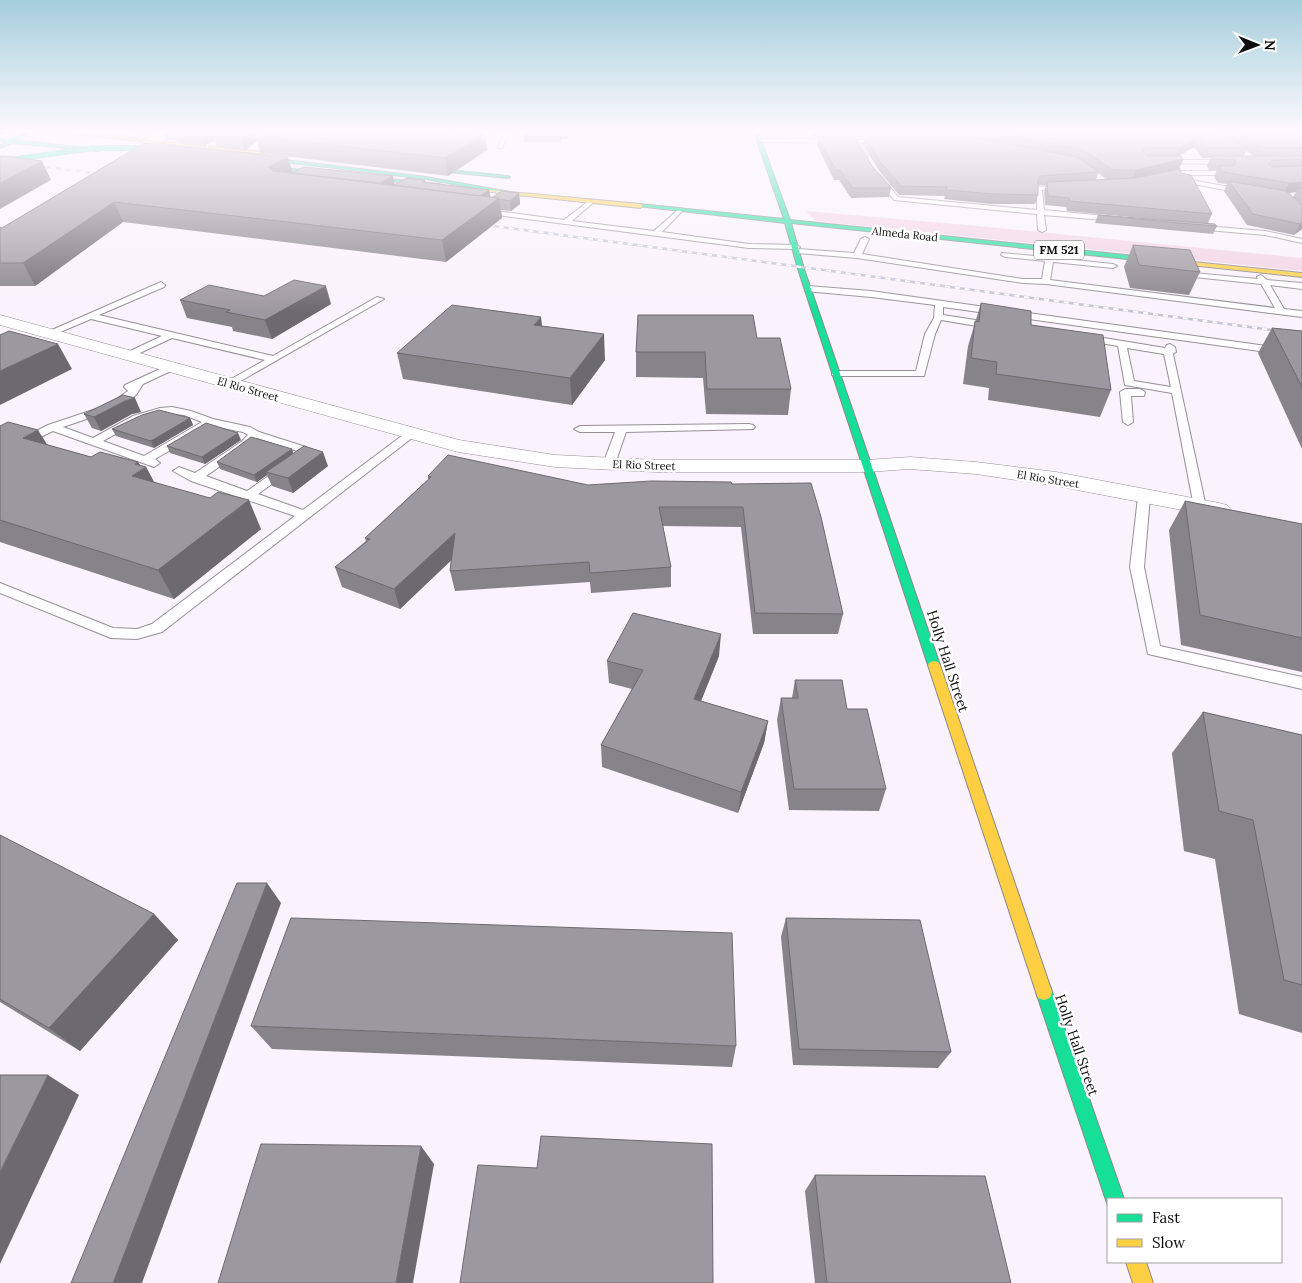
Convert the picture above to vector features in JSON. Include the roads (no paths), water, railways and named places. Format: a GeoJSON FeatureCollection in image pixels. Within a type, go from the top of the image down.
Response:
{"type":"FeatureCollection","features":[{"type":"Feature","properties":{"kind":"main road","name":"Almeda Road"},"geometry":{"type":"LineString","coordinates":[[496,192],[788,222],[1050,254],[1302,275]]}},
{"type":"Feature","properties":{"kind":"main road"},"geometry":{"type":"LineString","coordinates":[[505,192],[511,193]]}},
{"type":"Feature","properties":{"kind":"main road","name":"Holly Hall Street"},"geometry":{"type":"LineString","coordinates":[[776,192],[788,222],[808,289],[935,671],[1114,1198]]}},
{"type":"Feature","properties":{"kind":"main road"},"geometry":{"type":"LineString","coordinates":[[716,214],[736,210],[742,206]]}},
{"type":"Feature","properties":{"kind":"main road"},"geometry":{"type":"LineString","coordinates":[[1136,1263],[1143,1283]]}},
{"type":"Feature","properties":{"kind":"street","name":"El Rio Street"},"geometry":{"type":"LineString","coordinates":[[0,320],[458,446],[555,461],[656,466],[867,466],[910,464],[976,468],[1056,479],[1236,513]]}},
{"type":"Feature","properties":{"kind":"lane"},"geometry":{"type":"LineString","coordinates":[[891,192],[896,199],[1126,220]]}},
{"type":"Feature","properties":{"kind":"lane"},"geometry":{"type":"LineString","coordinates":[[1039,192],[1042,230]]}},
{"type":"Feature","properties":{"kind":"lane"},"geometry":{"type":"LineString","coordinates":[[1246,192],[1258,194]]}},
{"type":"Feature","properties":{"kind":"lane"},"geometry":{"type":"LineString","coordinates":[[511,193],[478,211],[749,246],[857,256],[1023,280],[1302,314]]}},
{"type":"Feature","properties":{"kind":"lane"},"geometry":{"type":"LineString","coordinates":[[566,222],[592,201]]}},
{"type":"Feature","properties":{"kind":"lane"},"geometry":{"type":"LineString","coordinates":[[656,234],[680,210]]}},
{"type":"Feature","properties":{"kind":"lane"},"geometry":{"type":"LineString","coordinates":[[1190,227],[1265,233],[1302,241]]}},
{"type":"Feature","properties":{"kind":"lane"},"geometry":{"type":"LineString","coordinates":[[857,256],[865,239]]}},
{"type":"Feature","properties":{"kind":"lane"},"geometry":{"type":"LineString","coordinates":[[1046,282],[1050,254]]}},
{"type":"Feature","properties":{"kind":"lane"},"geometry":{"type":"LineString","coordinates":[[1005,255],[1050,254],[1113,266]]}},
{"type":"Feature","properties":{"kind":"lane"},"geometry":{"type":"LineString","coordinates":[[1258,271],[1281,312]]}},
{"type":"Feature","properties":{"kind":"lane"},"geometry":{"type":"LineString","coordinates":[[1194,275],[1302,286]]}},
{"type":"Feature","properties":{"kind":"lane"},"geometry":{"type":"LineString","coordinates":[[50,333],[161,286]]}},
{"type":"Feature","properties":{"kind":"lane"},"geometry":{"type":"LineString","coordinates":[[808,289],[939,304],[1049,323],[1168,336],[1302,354]]}},
{"type":"Feature","properties":{"kind":"lane"},"geometry":{"type":"LineString","coordinates":[[230,384],[380,298]]}},
{"type":"Feature","properties":{"kind":"lane"},"geometry":{"type":"LineString","coordinates":[[836,373],[920,374],[930,334],[938,317],[939,304]]}},
{"type":"Feature","properties":{"kind":"lane"},"geometry":{"type":"LineString","coordinates":[[90,316],[274,359]]}},
{"type":"Feature","properties":{"kind":"lane"},"geometry":{"type":"LineString","coordinates":[[938,317],[1007,328]]}},
{"type":"Feature","properties":{"kind":"lane"},"geometry":{"type":"LineString","coordinates":[[129,355],[172,335]]}},
{"type":"Feature","properties":{"kind":"lane"},"geometry":{"type":"LineString","coordinates":[[1073,336],[1168,352]]}},
{"type":"Feature","properties":{"kind":"lane"},"geometry":{"type":"LineString","coordinates":[[1168,336],[1171,352],[1168,352]]}},
{"type":"Feature","properties":{"kind":"lane"},"geometry":{"type":"LineString","coordinates":[[1122,344],[1129,383],[1177,391]]}},
{"type":"Feature","properties":{"kind":"lane"},"geometry":{"type":"LineString","coordinates":[[1168,352],[1200,507]]}},
{"type":"Feature","properties":{"kind":"lane"},"geometry":{"type":"LineString","coordinates":[[121,389],[138,384],[171,367]]}},
{"type":"Feature","properties":{"kind":"lane"},"geometry":{"type":"LineString","coordinates":[[0,454],[52,427],[91,416],[118,403],[134,393],[138,384]]}},
{"type":"Feature","properties":{"kind":"lane"},"geometry":{"type":"LineString","coordinates":[[1128,422],[1125,392],[1140,394],[1140,385]]}},
{"type":"Feature","properties":{"kind":"lane"},"geometry":{"type":"LineString","coordinates":[[75,419],[80,411],[102,399]]}},
{"type":"Feature","properties":{"kind":"lane"},"geometry":{"type":"LineString","coordinates":[[94,442],[150,414],[184,412],[210,422],[246,429],[255,434],[302,449],[303,457],[247,496]]}},
{"type":"Feature","properties":{"kind":"lane"},"geometry":{"type":"LineString","coordinates":[[145,460],[210,422]]}},
{"type":"Feature","properties":{"kind":"lane"},"geometry":{"type":"LineString","coordinates":[[52,427],[157,464]]}},
{"type":"Feature","properties":{"kind":"lane"},"geometry":{"type":"LineString","coordinates":[[580,429],[749,427]]}},
{"type":"Feature","properties":{"kind":"lane"},"geometry":{"type":"LineString","coordinates":[[609,464],[622,428]]}},
{"type":"Feature","properties":{"kind":"lane"},"geometry":{"type":"LineString","coordinates":[[195,478],[245,444],[255,434]]}},
{"type":"Feature","properties":{"kind":"lane"},"geometry":{"type":"LineString","coordinates":[[0,588],[111,633],[137,634],[157,628],[411,434]]}},
{"type":"Feature","properties":{"kind":"lane"},"geometry":{"type":"LineString","coordinates":[[179,471],[304,515]]}},
{"type":"Feature","properties":{"kind":"lane"},"geometry":{"type":"LineString","coordinates":[[1144,497],[1138,567],[1153,650],[1302,683]]}},
{"type":"Feature","properties":{"kind":"railway"},"geometry":{"type":"LineString","coordinates":[[479,224],[1302,334]]}}]}
